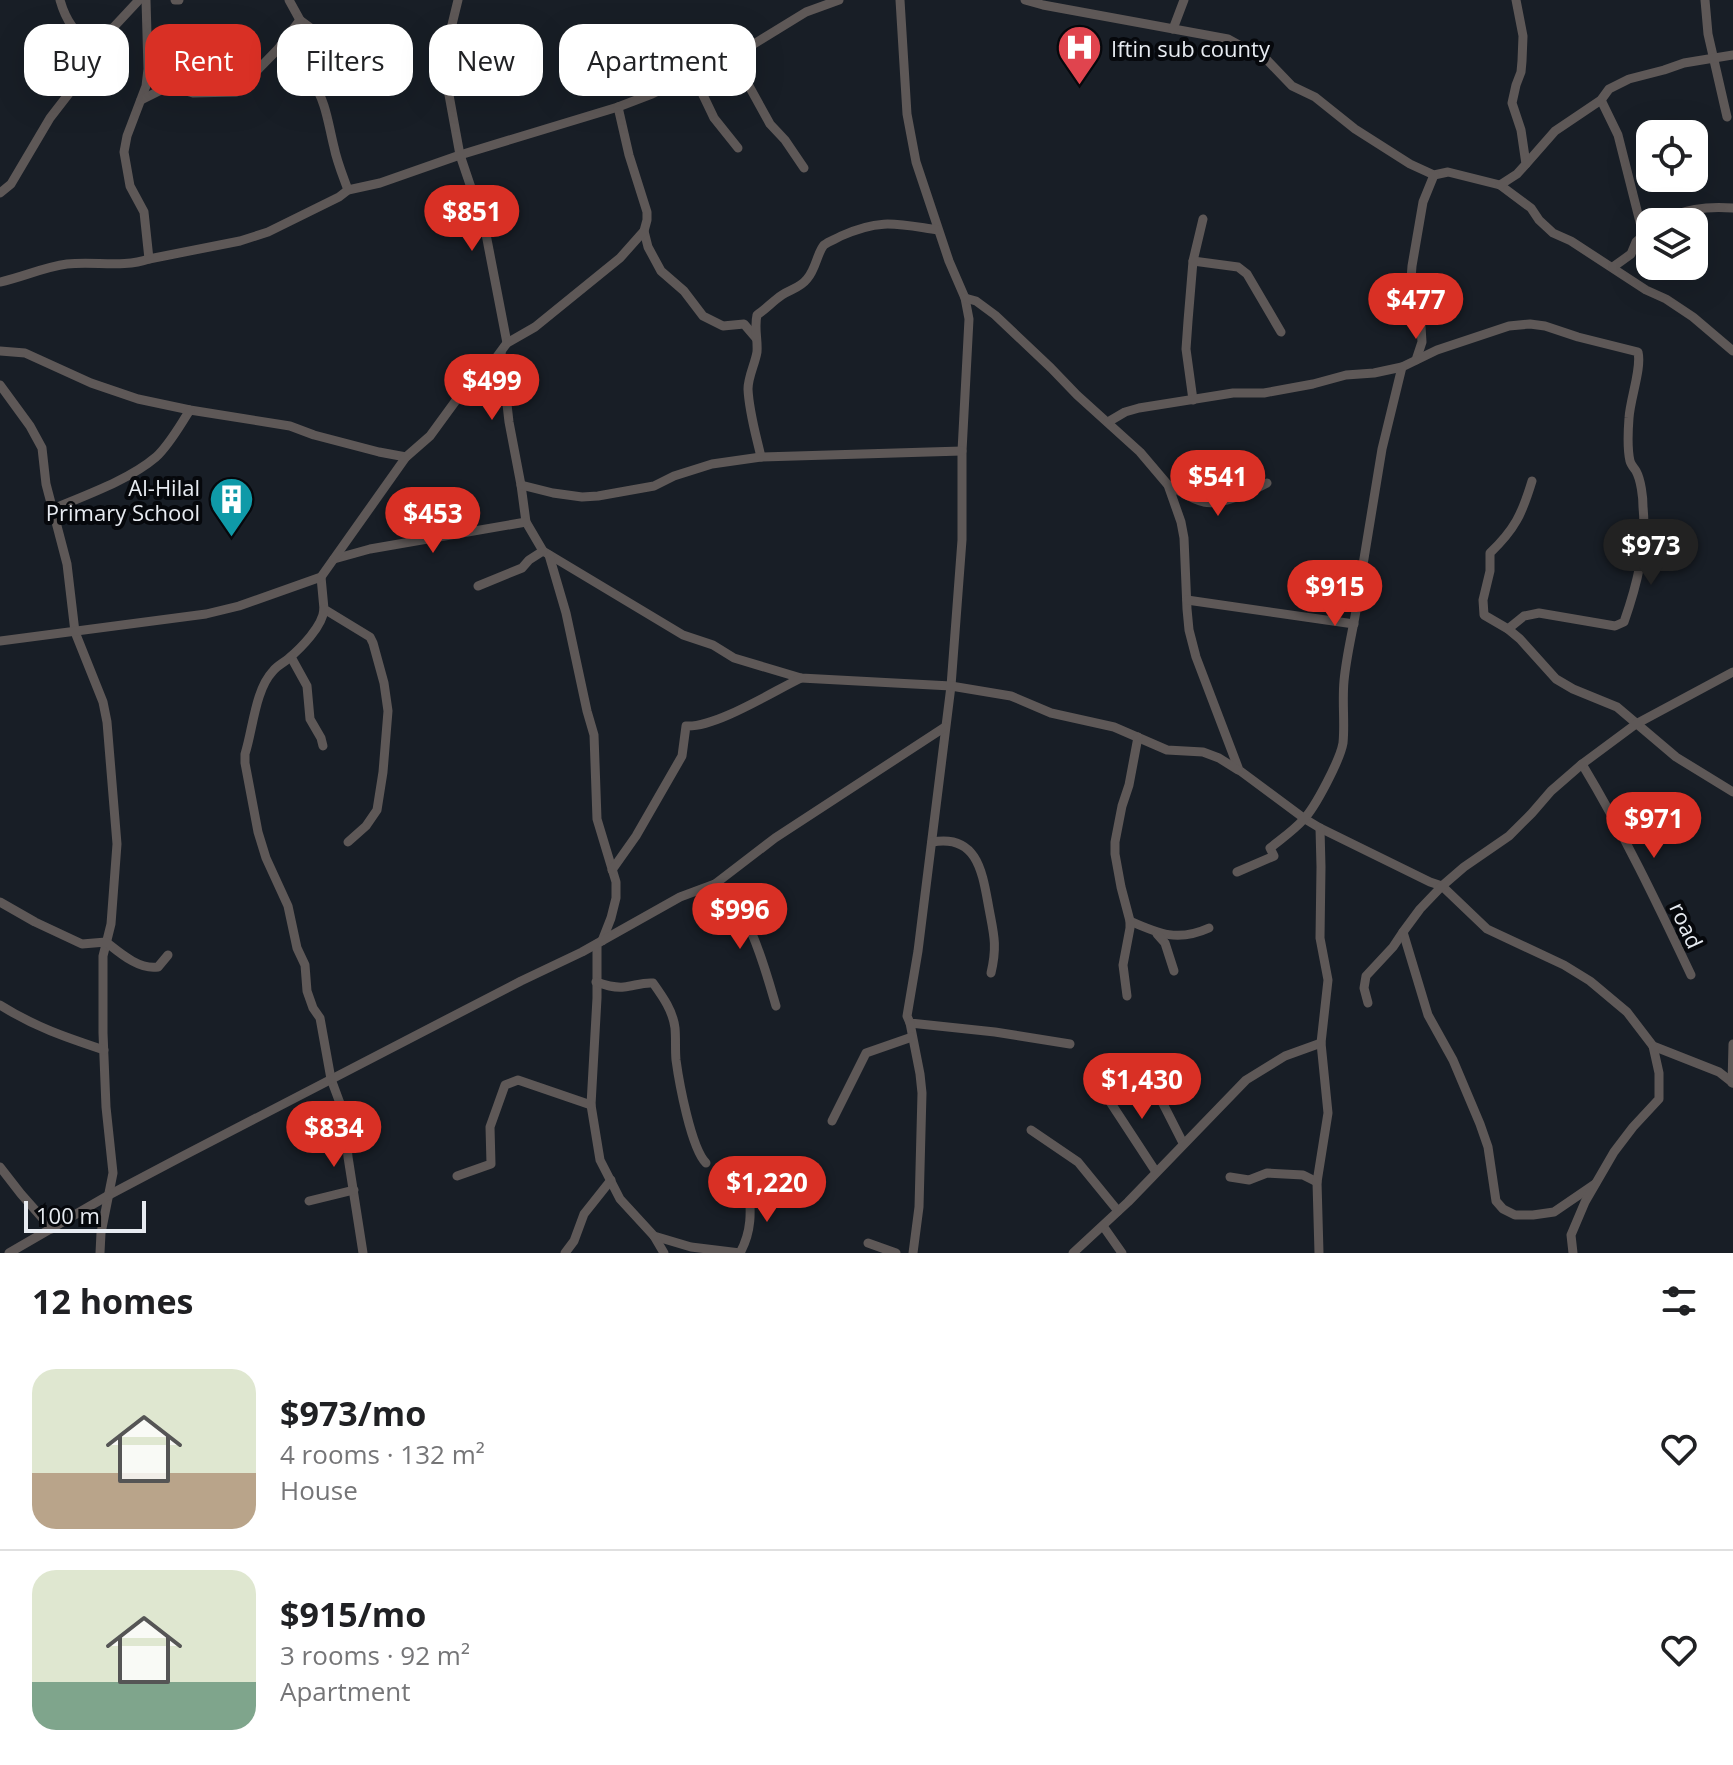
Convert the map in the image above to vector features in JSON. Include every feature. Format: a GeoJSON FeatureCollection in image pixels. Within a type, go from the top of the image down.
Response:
{"type":"FeatureCollection","features":[{"type":"Feature","properties":{"kind":"street"},"geometry":{"type":"LineString","coordinates":[[60,0],[71,24]]}},
{"type":"Feature","properties":{"kind":"street"},"geometry":{"type":"LineString","coordinates":[[117,24],[139,0]]}},
{"type":"Feature","properties":{"kind":"street"},"geometry":{"type":"LineString","coordinates":[[146,0],[146,86],[124,152],[130,186],[144,212],[149,259]]}},
{"type":"Feature","properties":{"kind":"street"},"geometry":{"type":"LineString","coordinates":[[289,0],[300,20],[323,37],[312,81],[324,103],[348,190]]}},
{"type":"Feature","properties":{"kind":"street"},"geometry":{"type":"LineString","coordinates":[[458,0],[448,41],[447,84],[460,155],[485,229],[504,348],[513,450],[526,522],[546,553],[566,613],[594,735],[597,819],[616,882],[611,918],[600,942],[596,982],[591,1105],[600,1160],[620,1199],[654,1236],[664,1253]]}},
{"type":"Feature","properties":{"kind":"street"},"geometry":{"type":"LineString","coordinates":[[756,43],[806,12],[839,0]]}},
{"type":"Feature","properties":{"kind":"street"},"geometry":{"type":"LineString","coordinates":[[900,0],[907,114],[916,162],[965,298],[969,319],[962,451],[962,540],[951,686],[907,1016],[922,1093],[919,1207],[913,1253]]}},
{"type":"Feature","properties":{"kind":"street"},"geometry":{"type":"LineString","coordinates":[[1025,0],[1228,39],[1268,61],[1292,86],[1315,97],[1355,129],[1410,164],[1434,175],[1448,172],[1500,185],[1531,208],[1553,233],[1666,299],[1733,351]]}},
{"type":"Feature","properties":{"kind":"street"},"geometry":{"type":"LineString","coordinates":[[1173,29],[1184,0]]}},
{"type":"Feature","properties":{"kind":"street"},"geometry":{"type":"LineString","coordinates":[[1516,0],[1523,36],[1521,72],[1512,103],[1521,130],[1526,164]]}},
{"type":"Feature","properties":{"kind":"street"},"geometry":{"type":"LineString","coordinates":[[1705,0],[1708,34],[1727,117]]}},
{"type":"Feature","properties":{"kind":"street"},"geometry":{"type":"LineString","coordinates":[[141,100],[169,86],[193,93],[236,92],[278,49],[300,20]]}},
{"type":"Feature","properties":{"kind":"street"},"geometry":{"type":"LineString","coordinates":[[1500,185],[1517,174],[1555,131],[1601,100],[1609,89],[1629,79],[1684,63],[1733,55]]}},
{"type":"Feature","properties":{"kind":"street"},"geometry":{"type":"LineString","coordinates":[[0,193],[11,184],[50,118],[67,96]]}},
{"type":"Feature","properties":{"kind":"street"},"geometry":{"type":"LineString","coordinates":[[0,282],[60,265],[125,264],[240,241],[268,232],[348,190],[380,183],[647,96]]}},
{"type":"Feature","properties":{"kind":"street"},"geometry":{"type":"LineString","coordinates":[[704,96],[714,118],[738,148]]}},
{"type":"Feature","properties":{"kind":"street"},"geometry":{"type":"LineString","coordinates":[[755,96],[770,124],[804,168]]}},
{"type":"Feature","properties":{"kind":"street"},"geometry":{"type":"LineString","coordinates":[[1601,100],[1618,135],[1640,208]]}},
{"type":"Feature","properties":{"kind":"street"},"geometry":{"type":"LineString","coordinates":[[0,641],[206,614],[239,606],[321,577],[406,457],[430,436],[476,373],[609,268],[644,231],[647,212],[618,107]]}},
{"type":"Feature","properties":{"kind":"street"},"geometry":{"type":"LineString","coordinates":[[1416,360],[1422,342],[1420,311],[1411,279],[1412,266],[1423,202],[1434,175]]}},
{"type":"Feature","properties":{"kind":"street"},"geometry":{"type":"LineString","coordinates":[[1702,208],[1733,208]]}},
{"type":"Feature","properties":{"kind":"street"},"geometry":{"type":"LineString","coordinates":[[1193,400],[1186,349],[1193,261],[1203,219]]}},
{"type":"Feature","properties":{"kind":"street"},"geometry":{"type":"LineString","coordinates":[[761,457],[748,386],[757,354],[754,325],[757,315],[807,279],[821,249],[830,241],[864,226],[882,223],[938,230]]}},
{"type":"Feature","properties":{"kind":"street"},"geometry":{"type":"LineString","coordinates":[[644,231],[648,247],[661,271],[684,291],[703,316],[723,326],[744,324],[757,340]]}},
{"type":"Feature","properties":{"kind":"street"},"geometry":{"type":"LineString","coordinates":[[1613,267],[1631,254],[1636,242]]}},
{"type":"Feature","properties":{"kind":"street"},"geometry":{"type":"LineString","coordinates":[[1193,261],[1238,267],[1247,274],[1281,332]]}},
{"type":"Feature","properties":{"kind":"street"},"geometry":{"type":"LineString","coordinates":[[965,298],[976,301],[995,315],[1140,452],[1168,485],[1184,538],[1189,630],[1196,657],[1239,770]]}},
{"type":"Feature","properties":{"kind":"street"},"geometry":{"type":"LineString","coordinates":[[1108,422],[1139,408],[1233,393],[1264,393],[1346,375],[1402,367],[1509,326],[1545,326],[1638,352],[1641,361],[1629,417],[1629,455],[1631,465],[1637,472],[1643,507],[1643,539],[1641,563],[1624,622],[1615,626],[1539,613],[1524,616],[1508,629]]}},
{"type":"Feature","properties":{"kind":"street"},"geometry":{"type":"LineString","coordinates":[[0,351],[25,353],[102,387],[138,399],[290,426],[314,435],[406,457]]}},
{"type":"Feature","properties":{"kind":"street"},"geometry":{"type":"LineString","coordinates":[[1237,872],[1274,856],[1270,848],[1305,819],[1332,773],[1342,746],[1344,683],[1380,461],[1402,367]]}},
{"type":"Feature","properties":{"kind":"street"},"geometry":{"type":"LineString","coordinates":[[0,385],[42,448],[46,484],[67,564],[75,632],[103,702],[111,755],[117,844],[111,924],[103,956],[106,1107],[113,1173],[100,1253]]}},
{"type":"Feature","properties":{"kind":"street"},"geometry":{"type":"LineString","coordinates":[[53,509],[91,493],[156,457],[190,410]]}},
{"type":"Feature","properties":{"kind":"street"},"geometry":{"type":"LineString","coordinates":[[521,485],[582,497],[612,495],[654,486],[712,464],[761,457],[962,451]]}},
{"type":"Feature","properties":{"kind":"street"},"geometry":{"type":"LineString","coordinates":[[1532,481],[1524,510],[1490,553],[1490,571],[1483,600],[1484,615],[1508,629],[1556,679],[1617,707],[1676,757],[1733,792]]}},
{"type":"Feature","properties":{"kind":"street"},"geometry":{"type":"LineString","coordinates":[[1168,485],[1209,503],[1254,491],[1267,483]]}},
{"type":"Feature","properties":{"kind":"street"},"geometry":{"type":"LineString","coordinates":[[334,559],[370,549],[526,522]]}},
{"type":"Feature","properties":{"kind":"street"},"geometry":{"type":"LineString","coordinates":[[478,586],[522,568],[529,560],[546,553]]}},
{"type":"Feature","properties":{"kind":"street"},"geometry":{"type":"LineString","coordinates":[[546,553],[683,635],[713,645],[734,658],[801,678],[951,686],[1011,696],[1051,713],[1114,727],[1167,750],[1203,752],[1219,758],[1320,828],[1442,886],[1487,929],[1564,965],[1590,981],[1627,1012],[1653,1046],[1659,1073],[1659,1099],[1614,1152],[1595,1184],[1571,1235],[1573,1253]]}},
{"type":"Feature","properties":{"kind":"street"},"geometry":{"type":"LineString","coordinates":[[321,577],[324,617],[291,657],[272,672],[259,695],[245,763],[258,832],[288,906],[297,948],[305,965],[307,991],[320,1018],[331,1079],[344,1114],[363,1253]]}},
{"type":"Feature","properties":{"kind":"street"},"geometry":{"type":"LineString","coordinates":[[1187,600],[1354,624]]}},
{"type":"Feature","properties":{"kind":"street"},"geometry":{"type":"LineString","coordinates":[[324,609],[370,637],[384,683],[388,711],[377,810],[366,826],[348,842]]}},
{"type":"Feature","properties":{"kind":"street"},"geometry":{"type":"LineString","coordinates":[[291,657],[307,686],[310,719],[323,746]]}},
{"type":"Feature","properties":{"kind":"street"},"geometry":{"type":"LineString","coordinates":[[1368,1003],[1364,988],[1366,976],[1442,886],[1509,836],[1551,791],[1636,724],[1733,672]]}},
{"type":"Feature","properties":{"kind":"street"},"geometry":{"type":"LineString","coordinates":[[612,870],[636,836],[682,756],[686,726],[696,727],[713,722],[801,678]]}},
{"type":"Feature","properties":{"kind":"street"},"geometry":{"type":"LineString","coordinates":[[9,1253],[109,1195],[600,942],[680,897],[715,884],[775,838],[945,727]]}},
{"type":"Feature","properties":{"kind":"street"},"geometry":{"type":"LineString","coordinates":[[1127,996],[1123,965],[1130,921],[1121,887],[1115,842],[1138,737]]}},
{"type":"Feature","properties":{"kind":"street","name":"road"},"geometry":{"type":"LineString","coordinates":[[1582,764],[1650,887],[1691,975]]}},
{"type":"Feature","properties":{"kind":"street"},"geometry":{"type":"LineString","coordinates":[[1319,1253],[1317,1182],[1328,1113],[1321,1043],[1328,980],[1320,938],[1320,828]]}},
{"type":"Feature","properties":{"kind":"street"},"geometry":{"type":"LineString","coordinates":[[932,842],[948,840],[958,844],[970,852],[981,868],[996,951],[991,973]]}},
{"type":"Feature","properties":{"kind":"street"},"geometry":{"type":"LineString","coordinates":[[715,884],[734,899],[746,921],[776,1006]]}},
{"type":"Feature","properties":{"kind":"street"},"geometry":{"type":"LineString","coordinates":[[0,902],[82,944],[106,942],[128,958],[150,968],[158,967],[168,955]]}},
{"type":"Feature","properties":{"kind":"street"},"geometry":{"type":"LineString","coordinates":[[1130,921],[1157,934],[1177,936],[1194,935],[1209,928]]}},
{"type":"Feature","properties":{"kind":"street"},"geometry":{"type":"LineString","coordinates":[[1403,932],[1428,1015],[1453,1060],[1484,1135],[1496,1201],[1515,1215],[1543,1214],[1554,1212],[1595,1184]]}},
{"type":"Feature","properties":{"kind":"street"},"geometry":{"type":"LineString","coordinates":[[1157,934],[1165,943],[1174,971]]}},
{"type":"Feature","properties":{"kind":"street"},"geometry":{"type":"LineString","coordinates":[[596,982],[612,987],[653,983],[665,999],[675,1027],[676,1058],[683,1096],[700,1157],[706,1163]]}},
{"type":"Feature","properties":{"kind":"street"},"geometry":{"type":"LineString","coordinates":[[0,1005],[39,1027],[104,1050]]}},
{"type":"Feature","properties":{"kind":"street"},"geometry":{"type":"LineString","coordinates":[[910,1023],[1070,1044]]}},
{"type":"Feature","properties":{"kind":"street"},"geometry":{"type":"LineString","coordinates":[[832,1121],[866,1053],[912,1037]]}},
{"type":"Feature","properties":{"kind":"street"},"geometry":{"type":"LineString","coordinates":[[1073,1253],[1246,1080],[1285,1056],[1321,1043]]}},
{"type":"Feature","properties":{"kind":"street"},"geometry":{"type":"LineString","coordinates":[[1733,1044],[1733,1083]]}},
{"type":"Feature","properties":{"kind":"street"},"geometry":{"type":"LineString","coordinates":[[1653,1046],[1719,1072],[1733,1083]]}},
{"type":"Feature","properties":{"kind":"street"},"geometry":{"type":"LineString","coordinates":[[457,1176],[491,1164],[490,1127],[505,1085],[518,1080],[591,1105]]}},
{"type":"Feature","properties":{"kind":"street"},"geometry":{"type":"LineString","coordinates":[[1154,1086],[1183,1143]]}},
{"type":"Feature","properties":{"kind":"street"},"geometry":{"type":"LineString","coordinates":[[1101,1088],[1156,1172]]}},
{"type":"Feature","properties":{"kind":"street"},"geometry":{"type":"LineString","coordinates":[[1031,1130],[1078,1162],[1118,1211]]}},
{"type":"Feature","properties":{"kind":"street"},"geometry":{"type":"LineString","coordinates":[[0,1167],[52,1229]]}},
{"type":"Feature","properties":{"kind":"street"},"geometry":{"type":"LineString","coordinates":[[1230,1177],[1249,1180],[1267,1173],[1303,1175],[1317,1182]]}},
{"type":"Feature","properties":{"kind":"street"},"geometry":{"type":"LineString","coordinates":[[565,1253],[574,1241],[584,1214],[611,1180]]}},
{"type":"Feature","properties":{"kind":"street"},"geometry":{"type":"LineString","coordinates":[[654,1236],[691,1247],[740,1253],[747,1240],[751,1217],[749,1187]]}},
{"type":"Feature","properties":{"kind":"street"},"geometry":{"type":"LineString","coordinates":[[309,1201],[354,1190]]}},
{"type":"Feature","properties":{"kind":"street"},"geometry":{"type":"LineString","coordinates":[[1103,1226],[1122,1253]]}},
{"type":"Feature","properties":{"kind":"street"},"geometry":{"type":"LineString","coordinates":[[868,1243],[896,1253]]}},
{"type":"Feature","properties":{"kind":"place","name":"Iftin sub county"},"geometry":{"type":"Point","coordinates":[1080,87]}},
{"type":"Feature","properties":{"kind":"place","name":"Al-Hilal Primary School"},"geometry":{"type":"Point","coordinates":[231,539]}}]}
